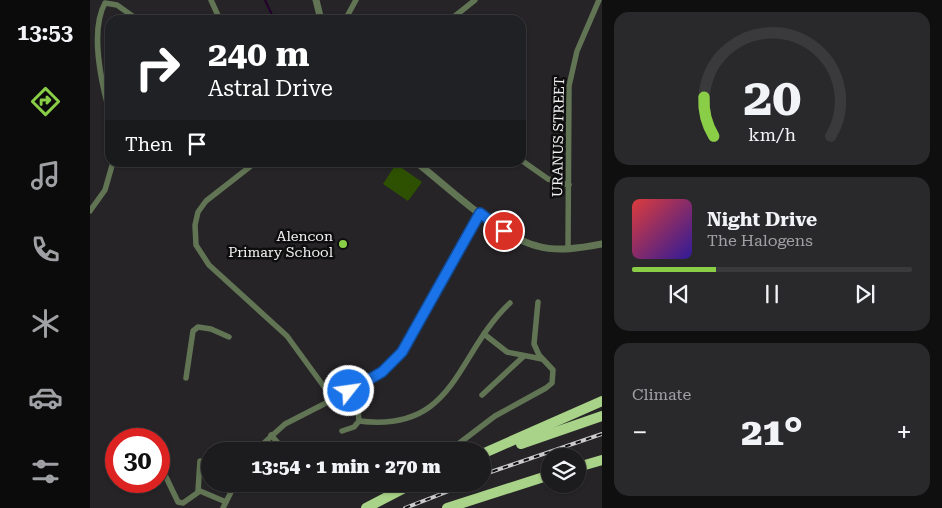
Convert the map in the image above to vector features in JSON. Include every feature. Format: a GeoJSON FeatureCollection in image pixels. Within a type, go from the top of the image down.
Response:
{"type":"FeatureCollection","features":[{"type":"Feature","properties":{"kind":"highway"},"geometry":{"type":"LineString","coordinates":[[491,452],[602,401]]}},
{"type":"Feature","properties":{"kind":"highway"},"geometry":{"type":"LineString","coordinates":[[491,453],[602,416]]}},
{"type":"Feature","properties":{"kind":"highway"},"geometry":{"type":"LineString","coordinates":[[586,465],[602,461]]}},
{"type":"Feature","properties":{"kind":"highway"},"geometry":{"type":"LineString","coordinates":[[447,508],[541,478]]}},
{"type":"Feature","properties":{"kind":"highway"},"geometry":{"type":"LineString","coordinates":[[366,508],[397,492]]}},
{"type":"Feature","properties":{"kind":"street"},"geometry":{"type":"LineString","coordinates":[[211,0],[218,15]]}},
{"type":"Feature","properties":{"kind":"street"},"geometry":{"type":"LineString","coordinates":[[316,0],[320,15]]}},
{"type":"Feature","properties":{"kind":"street"},"geometry":{"type":"LineString","coordinates":[[348,15],[356,0]]}},
{"type":"Feature","properties":{"kind":"street"},"geometry":{"type":"LineString","coordinates":[[456,15],[474,0]]}},
{"type":"Feature","properties":{"kind":"street","name":"URANUS STREET"},"geometry":{"type":"LineString","coordinates":[[568,249],[568,107],[572,70],[599,0]]}},
{"type":"Feature","properties":{"kind":"street"},"geometry":{"type":"LineString","coordinates":[[105,97],[92,54],[92,23],[97,11],[105,2],[117,5],[131,15]]}},
{"type":"Feature","properties":{"kind":"street"},"geometry":{"type":"LineString","coordinates":[[526,164],[548,179],[569,185]]}},
{"type":"Feature","properties":{"kind":"street"},"geometry":{"type":"LineString","coordinates":[[90,211],[105,190],[112,167]]}},
{"type":"Feature","properties":{"kind":"street"},"geometry":{"type":"LineString","coordinates":[[250,167],[206,201],[198,212],[195,225],[196,245],[210,265],[287,336],[333,400]]}},
{"type":"Feature","properties":{"kind":"street"},"geometry":{"type":"LineString","coordinates":[[422,167],[504,231],[527,243],[547,248],[568,249],[602,244]]}},
{"type":"Feature","properties":{"kind":"street"},"geometry":{"type":"LineString","coordinates":[[264,442],[299,415],[333,400],[382,372],[402,352],[480,213]]}},
{"type":"Feature","properties":{"kind":"street"},"geometry":{"type":"LineString","coordinates":[[461,442],[494,416],[546,388],[554,376],[552,370],[535,350],[538,302]]}},
{"type":"Feature","properties":{"kind":"street"},"geometry":{"type":"LineString","coordinates":[[359,421],[378,423],[396,421],[432,406],[466,366],[491,322],[510,303]]}},
{"type":"Feature","properties":{"kind":"street"},"geometry":{"type":"LineString","coordinates":[[186,378],[193,331],[198,327],[211,329],[229,337]]}},
{"type":"Feature","properties":{"kind":"street"},"geometry":{"type":"LineString","coordinates":[[484,334],[507,352],[544,360]]}},
{"type":"Feature","properties":{"kind":"street"},"geometry":{"type":"LineString","coordinates":[[482,395],[524,356]]}},
{"type":"Feature","properties":{"kind":"street"},"geometry":{"type":"LineString","coordinates":[[342,431],[354,427],[359,421],[358,410],[349,391]]}},
{"type":"Feature","properties":{"kind":"street"},"geometry":{"type":"LineString","coordinates":[[271,435],[277,442]]}},
{"type":"Feature","properties":{"kind":"street"},"geometry":{"type":"LineString","coordinates":[[198,492],[200,461]]}},
{"type":"Feature","properties":{"kind":"street"},"geometry":{"type":"LineString","coordinates":[[170,489],[178,502],[183,503],[198,492]]}},
{"type":"Feature","properties":{"kind":"street"},"geometry":{"type":"LineString","coordinates":[[198,492],[226,502]]}},
{"type":"Feature","properties":{"kind":"street"},"geometry":{"type":"LineString","coordinates":[[222,508],[231,492]]}},
{"type":"Feature","properties":{"kind":"green space"},"geometry":{"type":"Polygon","coordinates":[[[394,167],[400,167],[422,182],[408,201],[383,184],[394,167]]]}},
{"type":"Feature","properties":{"kind":"waterway"},"geometry":{"type":"LineString","coordinates":[[265,0],[272,15]]}},
{"type":"Feature","properties":{"kind":"railway"},"geometry":{"type":"LineString","coordinates":[[491,472],[602,434]]}},
{"type":"Feature","properties":{"kind":"railway"},"geometry":{"type":"LineString","coordinates":[[405,508],[446,492]]}},
{"type":"Feature","properties":{"kind":"place","name":"Alencon Primary School"},"geometry":{"type":"Point","coordinates":[343,244]}},
{"type":"Feature","properties":{"kind":"route"},"geometry":{"type":"LineString","coordinates":[[349,391],[382,372],[402,352],[480,213],[504,231]]}}]}
